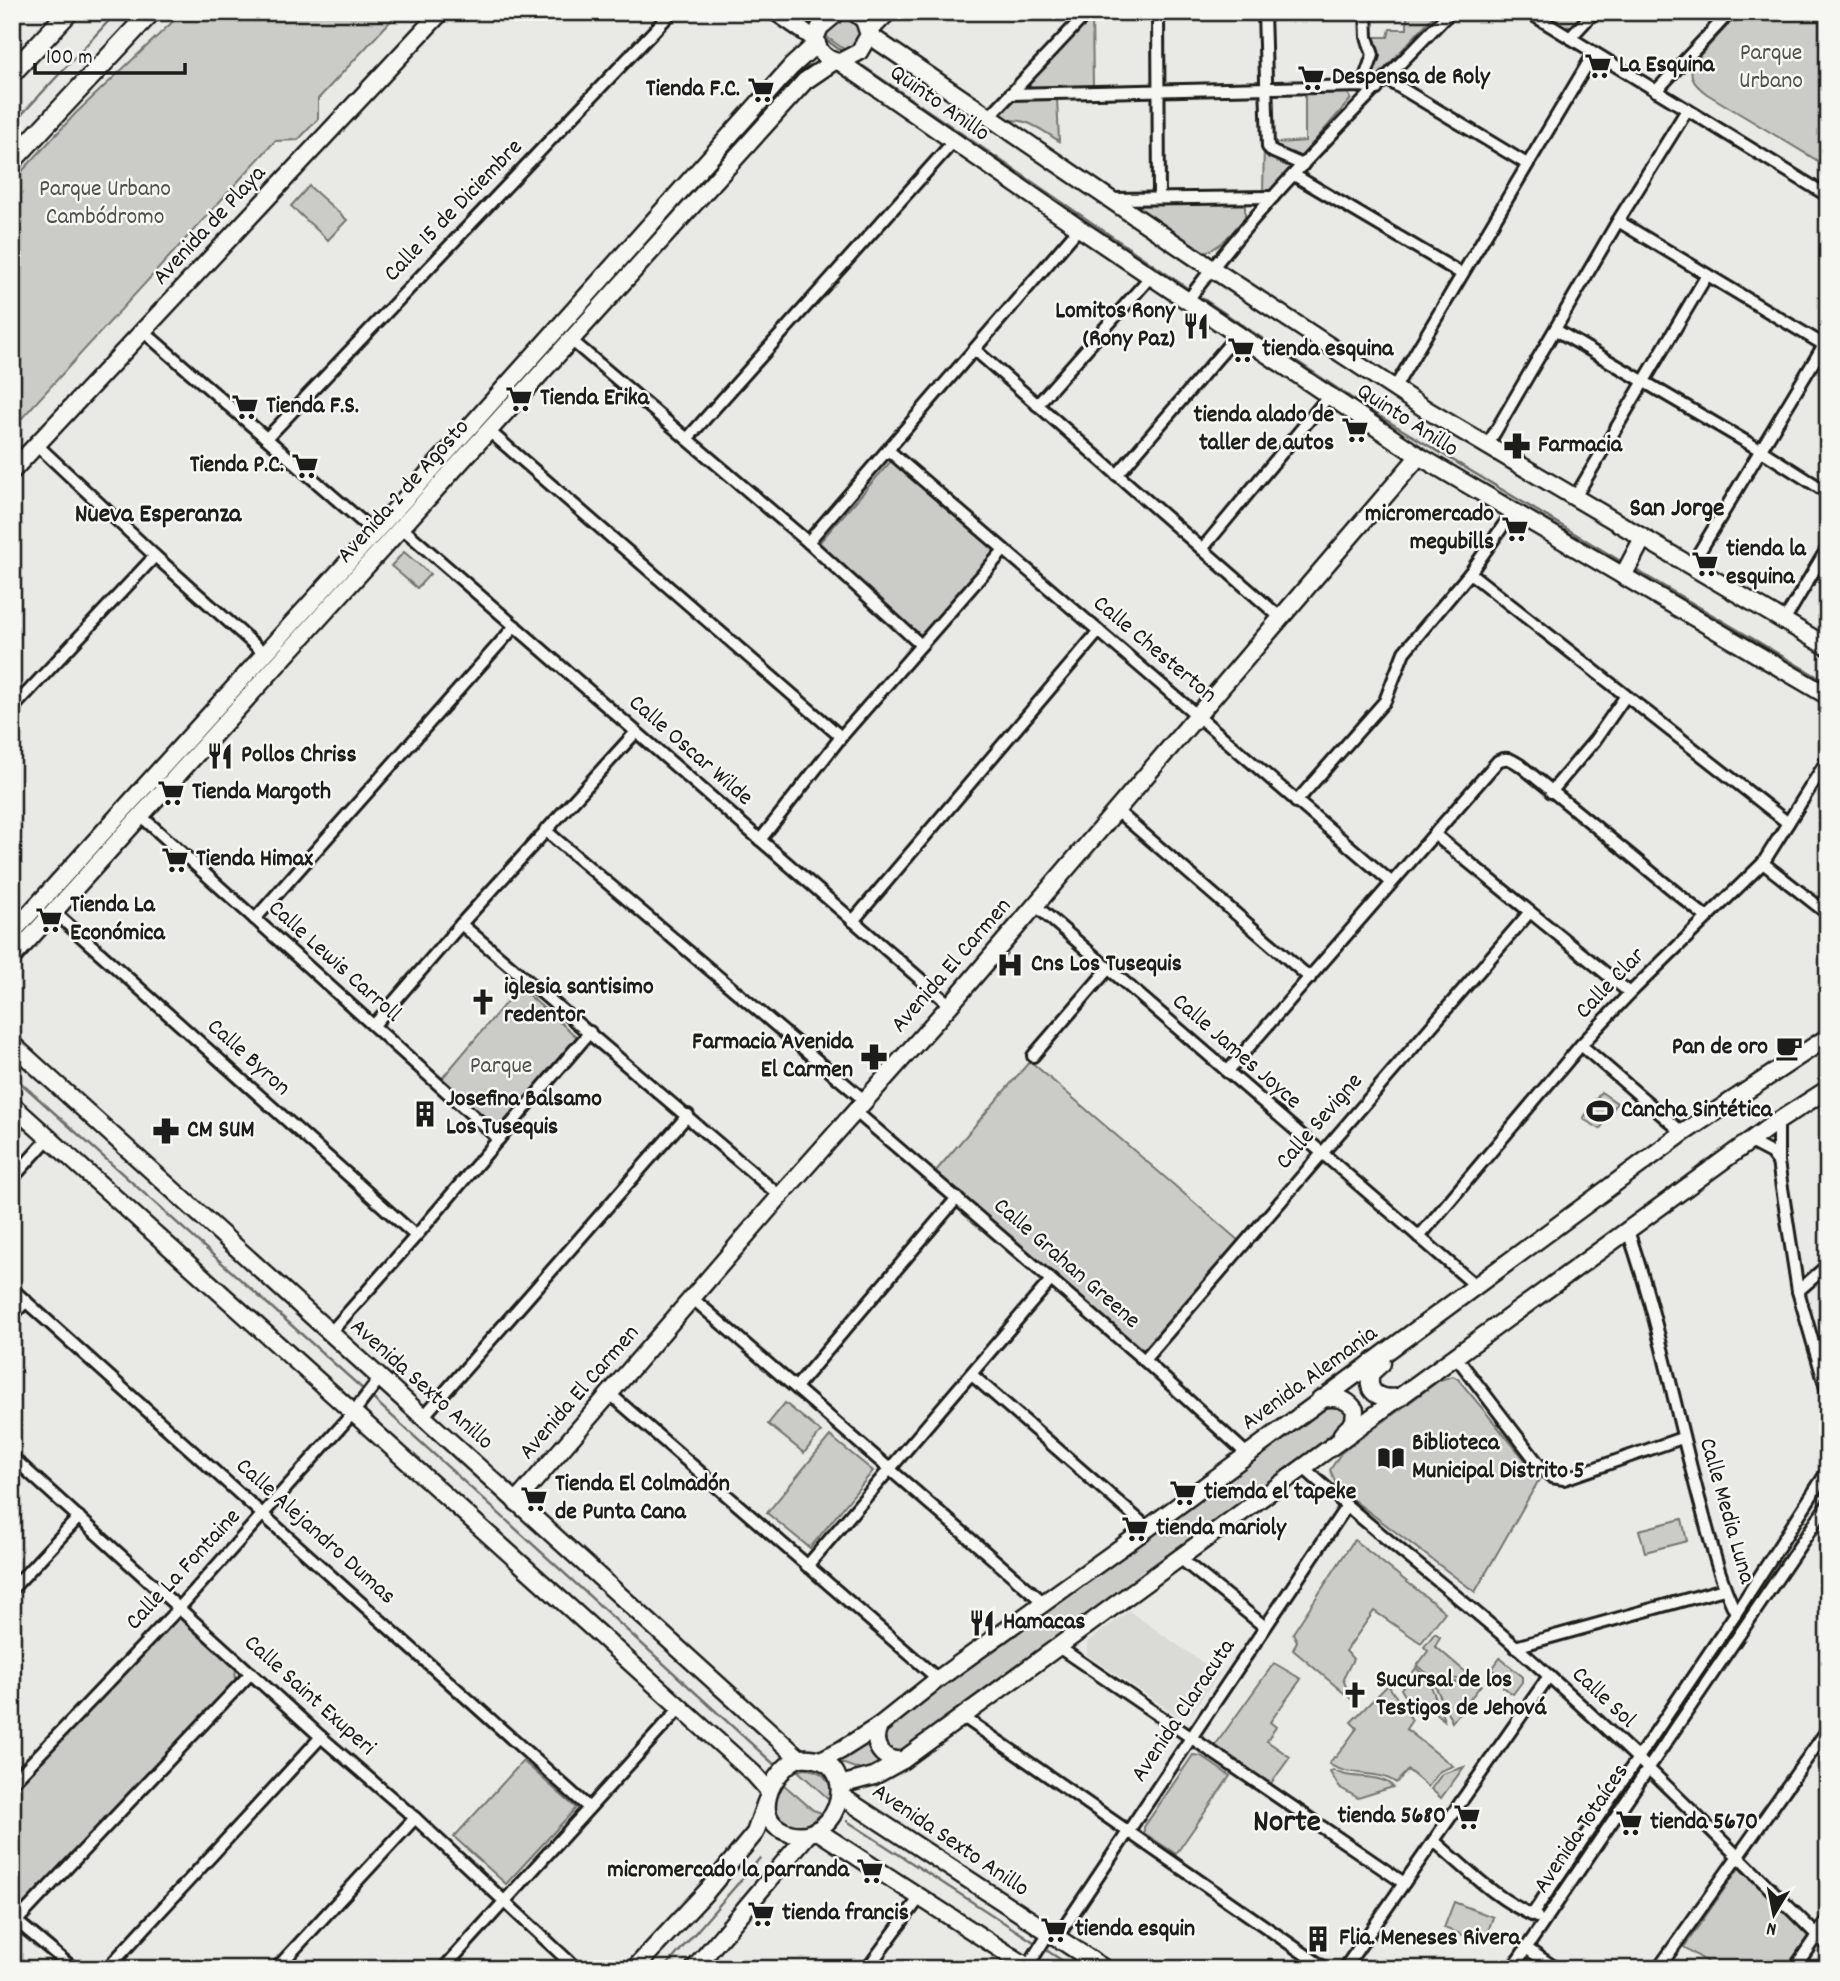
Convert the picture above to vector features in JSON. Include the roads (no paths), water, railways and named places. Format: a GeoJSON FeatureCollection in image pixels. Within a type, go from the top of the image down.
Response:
{"type":"FeatureCollection","features":[{"type":"Feature","properties":{"kind":"main road"},"geometry":{"type":"LineString","coordinates":[[12,73],[69,12]]}},
{"type":"Feature","properties":{"kind":"main road"},"geometry":{"type":"LineString","coordinates":[[12,161],[151,12]]}},
{"type":"Feature","properties":{"kind":"main road","name":"Avenida de Playa"},"geometry":{"type":"LineString","coordinates":[[12,471],[441,12]]}},
{"type":"Feature","properties":{"kind":"main road"},"geometry":{"type":"LineString","coordinates":[[776,12],[816,41]]}},
{"type":"Feature","properties":{"kind":"main road","name":"Avenida 2 de Agosto"},"geometry":{"type":"LineString","coordinates":[[12,933],[53,911],[402,528],[439,473],[816,41],[820,27],[837,12]]}},
{"type":"Feature","properties":{"kind":"main road"},"geometry":{"type":"LineString","coordinates":[[857,13],[864,20],[869,33],[888,12]]}},
{"type":"Feature","properties":{"kind":"main road","name":"Avenida 2 de Agosto"},"geometry":{"type":"LineString","coordinates":[[12,958],[31,924],[374,532],[489,431],[805,81],[859,52],[869,33]]}},
{"type":"Feature","properties":{"kind":"main road","name":"Quinto Anillo"},"geometry":{"type":"LineString","coordinates":[[869,33],[1211,268],[1394,389],[1642,540],[1691,566],[1828,648]]}},
{"type":"Feature","properties":{"kind":"main road","name":"Quinto Anillo"},"geometry":{"type":"LineString","coordinates":[[816,41],[826,57],[1419,456],[1828,696]]}},
{"type":"Feature","properties":{"kind":"main road","name":"Avenida El Carmen"},"geometry":{"type":"LineString","coordinates":[[516,1502],[859,1105],[950,1005],[1419,456]]}},
{"type":"Feature","properties":{"kind":"main road"},"geometry":{"type":"LineString","coordinates":[[1623,576],[1642,540]]}},
{"type":"Feature","properties":{"kind":"main road","name":"Avenida Alemania"},"geometry":{"type":"LineString","coordinates":[[821,1760],[879,1726],[938,1679],[1149,1528],[1683,1133],[1828,1037]]}},
{"type":"Feature","properties":{"kind":"main road","name":"Avenida Sexto Anillo"},"geometry":{"type":"LineString","coordinates":[[12,1044],[330,1333],[376,1382],[423,1417],[799,1758]]}},
{"type":"Feature","properties":{"kind":"main road"},"geometry":{"type":"LineString","coordinates":[[694,1969],[812,1832],[829,1818],[841,1791],[903,1760],[1060,1648],[1777,1122],[1828,1090]]}},
{"type":"Feature","properties":{"kind":"main road"},"geometry":{"type":"LineString","coordinates":[[12,1105],[357,1408],[754,1774],[768,1797],[768,1814],[779,1828],[790,1833],[812,1832],[920,1897],[1028,1968]]}},
{"type":"Feature","properties":{"kind":"main road"},"geometry":{"type":"LineString","coordinates":[[1401,1397],[1384,1399],[1374,1393],[1369,1383],[1371,1373],[1409,1343],[1430,1319]]}},
{"type":"Feature","properties":{"kind":"main road"},"geometry":{"type":"LineString","coordinates":[[1320,1399],[1342,1399],[1350,1403],[1355,1410],[1351,1427],[1328,1446],[1321,1456]]}},
{"type":"Feature","properties":{"kind":"main road"},"geometry":{"type":"LineString","coordinates":[[879,1726],[876,1737],[881,1753],[891,1759],[903,1760]]}},
{"type":"Feature","properties":{"kind":"main road"},"geometry":{"type":"LineString","coordinates":[[634,1969],[707,1891],[755,1833],[779,1773],[799,1758],[821,1760],[832,1770],[841,1791]]}},
{"type":"Feature","properties":{"kind":"main road","name":"Avenida Sexto Anillo"},"geometry":{"type":"LineString","coordinates":[[841,1791],[1052,1936],[1105,1969]]}},
{"type":"Feature","properties":{"kind":"street","name":"Calle 15 de Diciembre"},"geometry":{"type":"LineString","coordinates":[[267,438],[671,12]]}},
{"type":"Feature","properties":{"kind":"street"},"geometry":{"type":"LineString","coordinates":[[989,117],[1088,12]]}},
{"type":"Feature","properties":{"kind":"street"},"geometry":{"type":"LineString","coordinates":[[1157,12],[1159,198]]}},
{"type":"Feature","properties":{"kind":"street"},"geometry":{"type":"LineString","coordinates":[[1264,12],[1270,149],[1303,165]]}},
{"type":"Feature","properties":{"kind":"street"},"geometry":{"type":"LineString","coordinates":[[1362,86],[1373,55],[1367,37],[1366,12]]}},
{"type":"Feature","properties":{"kind":"street"},"geometry":{"type":"LineString","coordinates":[[1188,300],[1211,268],[1273,197],[1450,12]]}},
{"type":"Feature","properties":{"kind":"street"},"geometry":{"type":"LineString","coordinates":[[1528,12],[1828,196]]}},
{"type":"Feature","properties":{"kind":"street"},"geometry":{"type":"LineString","coordinates":[[1570,38],[1594,12]]}},
{"type":"Feature","properties":{"kind":"street"},"geometry":{"type":"LineString","coordinates":[[1656,91],[1730,12]]}},
{"type":"Feature","properties":{"kind":"street"},"geometry":{"type":"LineString","coordinates":[[1394,389],[1594,52]]}},
{"type":"Feature","properties":{"kind":"street"},"geometry":{"type":"LineString","coordinates":[[1386,79],[1527,164]]}},
{"type":"Feature","properties":{"kind":"street"},"geometry":{"type":"LineString","coordinates":[[1010,94],[1266,87],[1362,86],[1377,89]]}},
{"type":"Feature","properties":{"kind":"street"},"geometry":{"type":"LineString","coordinates":[[1487,446],[1687,110]]}},
{"type":"Feature","properties":{"kind":"street"},"geometry":{"type":"LineString","coordinates":[[687,439],[953,142]]}},
{"type":"Feature","properties":{"kind":"street"},"geometry":{"type":"LineString","coordinates":[[1294,175],[1462,274]]}},
{"type":"Feature","properties":{"kind":"street"},"geometry":{"type":"LineString","coordinates":[[1110,199],[1273,197]]}},
{"type":"Feature","properties":{"kind":"street"},"geometry":{"type":"LineString","coordinates":[[1618,222],[1826,342],[1691,566]]}},
{"type":"Feature","properties":{"kind":"street"},"geometry":{"type":"LineString","coordinates":[[808,542],[1079,228]]}},
{"type":"Feature","properties":{"kind":"street"},"geometry":{"type":"LineString","coordinates":[[1574,499],[1706,275]]}},
{"type":"Feature","properties":{"kind":"street"},"geometry":{"type":"LineString","coordinates":[[1037,405],[1151,276]]}},
{"type":"Feature","properties":{"kind":"street"},"geometry":{"type":"LineString","coordinates":[[1556,330],[1762,451],[1828,493]]}},
{"type":"Feature","properties":{"kind":"street"},"geometry":{"type":"LineString","coordinates":[[143,331],[374,532]]}},
{"type":"Feature","properties":{"kind":"street"},"geometry":{"type":"LineString","coordinates":[[1117,475],[1238,334]]}},
{"type":"Feature","properties":{"kind":"street"},"geometry":{"type":"LineString","coordinates":[[571,340],[808,542],[921,645]]}},
{"type":"Feature","properties":{"kind":"street"},"geometry":{"type":"LineString","coordinates":[[975,350],[1282,619]]}},
{"type":"Feature","properties":{"kind":"street"},"geometry":{"type":"LineString","coordinates":[[1202,549],[1328,397]]}},
{"type":"Feature","properties":{"kind":"street"},"geometry":{"type":"LineString","coordinates":[[489,431],[841,737]]}},
{"type":"Feature","properties":{"kind":"street"},"geometry":{"type":"LineString","coordinates":[[37,445],[265,654]]}},
{"type":"Feature","properties":{"kind":"street","name":"Calle Chesterton"},"geometry":{"type":"LineString","coordinates":[[888,450],[1391,883]]}},
{"type":"Feature","properties":{"kind":"street"},"geometry":{"type":"LineString","coordinates":[[1296,802],[1385,701],[1404,652],[1470,573],[1512,513]]}},
{"type":"Feature","properties":{"kind":"street","name":"Calle Oscar Wilde"},"geometry":{"type":"LineString","coordinates":[[402,528],[950,1005]]}},
{"type":"Feature","properties":{"kind":"street"},"geometry":{"type":"LineString","coordinates":[[1784,621],[1828,547]]}},
{"type":"Feature","properties":{"kind":"street"},"geometry":{"type":"LineString","coordinates":[[760,840],[841,737],[1004,550]]}},
{"type":"Feature","properties":{"kind":"street"},"geometry":{"type":"LineString","coordinates":[[12,709],[155,556]]}},
{"type":"Feature","properties":{"kind":"street"},"geometry":{"type":"LineString","coordinates":[[1470,573],[1788,823]]}},
{"type":"Feature","properties":{"kind":"street"},"geometry":{"type":"LineString","coordinates":[[255,919],[514,626]]}},
{"type":"Feature","properties":{"kind":"street"},"geometry":{"type":"LineString","coordinates":[[853,921],[1099,631]]}},
{"type":"Feature","properties":{"kind":"street"},"geometry":{"type":"LineString","coordinates":[[1551,792],[1595,740],[1625,697]]}},
{"type":"Feature","properties":{"kind":"street"},"geometry":{"type":"LineString","coordinates":[[374,1025],[545,830],[636,732]]}},
{"type":"Feature","properties":{"kind":"street"},"geometry":{"type":"LineString","coordinates":[[1227,1072],[1498,761],[1510,758],[1706,917]]}},
{"type":"Feature","properties":{"kind":"street","name":"Calle Clar"},"geometry":{"type":"LineString","coordinates":[[1419,1237],[1581,1045],[1706,917],[1763,863],[1828,759]]}},
{"type":"Feature","properties":{"kind":"street"},"geometry":{"type":"LineString","coordinates":[[1116,810],[1310,978]]}},
{"type":"Feature","properties":{"kind":"street","name":"Calle Lewis Carroll"},"geometry":{"type":"LineString","coordinates":[[141,816],[499,1139]]}},
{"type":"Feature","properties":{"kind":"street","name":"Calle Grahan Greene"},"geometry":{"type":"LineString","coordinates":[[545,830],[859,1105],[957,1198],[1144,1360],[1247,1454]]}},
{"type":"Feature","properties":{"kind":"street"},"geometry":{"type":"LineString","coordinates":[[1434,834],[1630,993]]}},
{"type":"Feature","properties":{"kind":"street"},"geometry":{"type":"LineString","coordinates":[[1763,863],[1828,914]]}},
{"type":"Feature","properties":{"kind":"street","name":"Calle James Joyce"},"geometry":{"type":"LineString","coordinates":[[1035,905],[1475,1285]]}},
{"type":"Feature","properties":{"kind":"street","name":"Calle Byron"},"geometry":{"type":"LineString","coordinates":[[53,911],[416,1236]]}},
{"type":"Feature","properties":{"kind":"street","name":"Calle Sevigne"},"geometry":{"type":"LineString","coordinates":[[1144,1360],[1529,913]]}},
{"type":"Feature","properties":{"kind":"street"},"geometry":{"type":"LineString","coordinates":[[461,924],[780,1196]]}},
{"type":"Feature","properties":{"kind":"street"},"geometry":{"type":"LineString","coordinates":[[1033,1056],[1108,969]]}},
{"type":"Feature","properties":{"kind":"street"},"geometry":{"type":"LineString","coordinates":[[330,1333],[590,1032]]}},
{"type":"Feature","properties":{"kind":"street"},"geometry":{"type":"LineString","coordinates":[[1581,1045],[1683,1133]]}},
{"type":"Feature","properties":{"kind":"street"},"geometry":{"type":"LineString","coordinates":[[423,1417],[688,1115]]}},
{"type":"Feature","properties":{"kind":"street"},"geometry":{"type":"LineString","coordinates":[[1777,1122],[1779,1162],[1798,1291],[1828,1395]]}},
{"type":"Feature","properties":{"kind":"street"},"geometry":{"type":"LineString","coordinates":[[12,1179],[48,1139]]}},
{"type":"Feature","properties":{"kind":"street"},"geometry":{"type":"LineString","coordinates":[[1750,1142],[1770,1153],[1779,1162]]}},
{"type":"Feature","properties":{"kind":"street"},"geometry":{"type":"LineString","coordinates":[[796,1387],[957,1198]]}},
{"type":"Feature","properties":{"kind":"street","name":"Calle Media Luna"},"geometry":{"type":"LineString","coordinates":[[1532,1915],[1736,1613],[1724,1589],[1682,1438],[1646,1285],[1628,1231]]}},
{"type":"Feature","properties":{"kind":"street"},"geometry":{"type":"LineString","coordinates":[[1798,1291],[1828,1265]]}},
{"type":"Feature","properties":{"kind":"street"},"geometry":{"type":"LineString","coordinates":[[807,1566],[1051,1280]]}},
{"type":"Feature","properties":{"kind":"street","name":"Calle Alejandro Dumas"},"geometry":{"type":"LineString","coordinates":[[12,1289],[589,1808]]}},
{"type":"Feature","properties":{"kind":"street"},"geometry":{"type":"LineString","coordinates":[[692,1298],[1043,1602]]}},
{"type":"Feature","properties":{"kind":"street"},"geometry":{"type":"LineString","coordinates":[[12,1316],[26,1301]]}},
{"type":"Feature","properties":{"kind":"street"},"geometry":{"type":"LineString","coordinates":[[1457,1358],[1543,1470],[1552,1477],[1564,1479],[1682,1438]]}},
{"type":"Feature","properties":{"kind":"street"},"geometry":{"type":"LineString","coordinates":[[972,1374],[1149,1528]]}},
{"type":"Feature","properties":{"kind":"street","name":"Calle La Fontaine"},"geometry":{"type":"LineString","coordinates":[[12,1783],[180,1607],[357,1408],[376,1382]]}},
{"type":"Feature","properties":{"kind":"street"},"geometry":{"type":"LineString","coordinates":[[610,1394],[938,1679]]}},
{"type":"Feature","properties":{"kind":"street","name":"Calle Saint Exuperi"},"geometry":{"type":"LineString","coordinates":[[12,1457],[321,1737],[415,1818],[577,1969]]}},
{"type":"Feature","properties":{"kind":"street","name":"Calle Sol"},"geometry":{"type":"LineString","coordinates":[[1304,1468],[1346,1507],[1549,1676],[1638,1759],[1828,1946]]}},
{"type":"Feature","properties":{"kind":"street"},"geometry":{"type":"LineString","coordinates":[[1736,1613],[1828,1470]]}},
{"type":"Feature","properties":{"kind":"street","name":"Avenida Totaíces"},"geometry":{"type":"LineString","coordinates":[[1512,1969],[1828,1504]]}},
{"type":"Feature","properties":{"kind":"street","name":"Avenida Claracuta"},"geometry":{"type":"LineString","coordinates":[[1028,1968],[1128,1831],[1346,1507]]}},
{"type":"Feature","properties":{"kind":"street"},"geometry":{"type":"LineString","coordinates":[[12,1589],[79,1517]]}},
{"type":"Feature","properties":{"kind":"street"},"geometry":{"type":"LineString","coordinates":[[1181,1559],[1265,1627]]}},
{"type":"Feature","properties":{"kind":"street"},"geometry":{"type":"LineString","coordinates":[[1515,1647],[1724,1589]]}},
{"type":"Feature","properties":{"kind":"street"},"geometry":{"type":"LineString","coordinates":[[1060,1648],[1404,1883]]}},
{"type":"Feature","properties":{"kind":"street"},"geometry":{"type":"LineString","coordinates":[[74,1969],[14,1922],[251,1673]]}},
{"type":"Feature","properties":{"kind":"street"},"geometry":{"type":"LineString","coordinates":[[1344,1969],[1549,1676]]}},
{"type":"Feature","properties":{"kind":"street"},"geometry":{"type":"LineString","coordinates":[[443,1969],[680,1708]]}},
{"type":"Feature","properties":{"kind":"street"},"geometry":{"type":"LineString","coordinates":[[962,1716],[1326,1969]]}},
{"type":"Feature","properties":{"kind":"street"},"geometry":{"type":"LineString","coordinates":[[1658,1969],[1828,1729]]}},
{"type":"Feature","properties":{"kind":"street"},"geometry":{"type":"LineString","coordinates":[[107,1969],[321,1737]]}},
{"type":"Feature","properties":{"kind":"street"},"geometry":{"type":"LineString","coordinates":[[276,1969],[415,1818]]}},
{"type":"Feature","properties":{"kind":"street"},"geometry":{"type":"LineString","coordinates":[[1434,1841],[1490,1890],[1517,1909],[1546,1920]]}},
{"type":"Feature","properties":{"kind":"street"},"geometry":{"type":"LineString","coordinates":[[867,1969],[920,1897]]}},
{"type":"Feature","properties":{"kind":"street"},"geometry":{"type":"LineString","coordinates":[[1794,1969],[1828,1919]]}},
{"type":"Feature","properties":{"kind":"street"},"geometry":{"type":"LineString","coordinates":[[1526,1948],[1557,1969]]}},
{"type":"Feature","properties":{"kind":"waterway"},"geometry":{"type":"LineString","coordinates":[[12,125],[117,12]]}},
{"type":"Feature","properties":{"kind":"waterway"},"geometry":{"type":"LineString","coordinates":[[825,39],[844,53]]}},
{"type":"Feature","properties":{"kind":"waterway"},"geometry":{"type":"LineString","coordinates":[[863,66],[1190,290]]}},
{"type":"Feature","properties":{"kind":"waterway"},"geometry":{"type":"LineString","coordinates":[[1202,298],[1371,411],[1622,562]]}},
{"type":"Feature","properties":{"kind":"waterway"},"geometry":{"type":"LineString","coordinates":[[1636,570],[1828,683]]}},
{"type":"Feature","properties":{"kind":"waterway"},"geometry":{"type":"LineString","coordinates":[[12,1075],[366,1392]]}},
{"type":"Feature","properties":{"kind":"waterway"},"geometry":{"type":"LineString","coordinates":[[370,1396],[777,1767]]}},
{"type":"Feature","properties":{"kind":"waterway"},"geometry":{"type":"LineString","coordinates":[[847,1821],[1037,1944]]}},
{"type":"Feature","properties":{"kind":"waterway"},"geometry":{"type":"LineString","coordinates":[[664,1969],[760,1858]]}},
{"type":"Feature","properties":{"kind":"waterway"},"geometry":{"type":"LineString","coordinates":[[1043,1948],[1075,1969]]}},
{"type":"Feature","properties":{"kind":"place","name":"La Esquina"},"geometry":{"type":"Point","coordinates":[1598,66]}},
{"type":"Feature","properties":{"kind":"place","name":"Despensa de Roly"},"geometry":{"type":"Point","coordinates":[1311,78]}},
{"type":"Feature","properties":{"kind":"place","name":"Tienda F.C."},"geometry":{"type":"Point","coordinates":[761,90]}},
{"type":"Feature","properties":{"kind":"place","name":"Lomitos Rony (Rony Paz)"},"geometry":{"type":"Point","coordinates":[1196,326]}},
{"type":"Feature","properties":{"kind":"place","name":"tienda esquina"},"geometry":{"type":"Point","coordinates":[1241,350]}},
{"type":"Feature","properties":{"kind":"place","name":"Tienda Erika"},"geometry":{"type":"Point","coordinates":[519,399]}},
{"type":"Feature","properties":{"kind":"place","name":"Tienda F.S."},"geometry":{"type":"Point","coordinates":[245,407]}},
{"type":"Feature","properties":{"kind":"place","name":"tienda alado de taller de autos"},"geometry":{"type":"Point","coordinates":[1355,430]}},
{"type":"Feature","properties":{"kind":"place","name":"Farmacia"},"geometry":{"type":"Point","coordinates":[1517,446]}},
{"type":"Feature","properties":{"kind":"place","name":"Tienda P.C."},"geometry":{"type":"Point","coordinates":[305,466]}},
{"type":"Feature","properties":{"kind":"place","name":"micromercado megubills"},"geometry":{"type":"Point","coordinates":[1515,529]}},
{"type":"Feature","properties":{"kind":"place","name":"tienda la esquina"},"geometry":{"type":"Point","coordinates":[1705,564]}},
{"type":"Feature","properties":{"kind":"place","name":"Pollos Chriss"},"geometry":{"type":"Point","coordinates":[220,756]}},
{"type":"Feature","properties":{"kind":"place","name":"Tienda Margoth"},"geometry":{"type":"Point","coordinates":[171,793]}},
{"type":"Feature","properties":{"kind":"place","name":"Tienda Himax"},"geometry":{"type":"Point","coordinates":[175,860]}},
{"type":"Feature","properties":{"kind":"place","name":"Tienda La Económica"},"geometry":{"type":"Point","coordinates":[49,920]}},
{"type":"Feature","properties":{"kind":"place","name":"Cns Los Tusequis"},"geometry":{"type":"Point","coordinates":[1010,965]}},
{"type":"Feature","properties":{"kind":"place","name":"iglesia santisimo redentor"},"geometry":{"type":"Point","coordinates":[483,1002]}},
{"type":"Feature","properties":{"kind":"place","name":"Pan de oro"},"geometry":{"type":"Point","coordinates":[1789,1048]}},
{"type":"Feature","properties":{"kind":"place","name":"Farmacia Avenida El Carmen"},"geometry":{"type":"Point","coordinates":[874,1057]}},
{"type":"Feature","properties":{"kind":"place","name":"Cancha Sintética"},"geometry":{"type":"Point","coordinates":[1600,1111]}},
{"type":"Feature","properties":{"kind":"place","name":"Josefina Balsamo Los Tusequis"},"geometry":{"type":"Point","coordinates":[425,1114]}},
{"type":"Feature","properties":{"kind":"place","name":"CM SUM"},"geometry":{"type":"Point","coordinates":[166,1131]}},
{"type":"Feature","properties":{"kind":"place","name":"Biblioteca Municipal Distrito 5"},"geometry":{"type":"Point","coordinates":[1391,1458]}},
{"type":"Feature","properties":{"kind":"place","name":"tiemda el tapeke"},"geometry":{"type":"Point","coordinates":[1183,1493]}},
{"type":"Feature","properties":{"kind":"place","name":"Tienda El Colmadón de Punta Cana"},"geometry":{"type":"Point","coordinates":[534,1499]}},
{"type":"Feature","properties":{"kind":"place","name":"tienda marioly"},"geometry":{"type":"Point","coordinates":[1135,1529]}},
{"type":"Feature","properties":{"kind":"place","name":"Hamacas"},"geometry":{"type":"Point","coordinates":[982,1623]}},
{"type":"Feature","properties":{"kind":"place","name":"Sucursal de los Testigos de Jehová"},"geometry":{"type":"Point","coordinates":[1355,1695]}},
{"type":"Feature","properties":{"kind":"place","name":"tienda 5680"},"geometry":{"type":"Point","coordinates":[1467,1817]}},
{"type":"Feature","properties":{"kind":"place","name":"tienda 5670"},"geometry":{"type":"Point","coordinates":[1629,1823]}},
{"type":"Feature","properties":{"kind":"place","name":"micromercado la parranda"},"geometry":{"type":"Point","coordinates":[870,1871]}},
{"type":"Feature","properties":{"kind":"place","name":"tienda francis"},"geometry":{"type":"Point","coordinates":[761,1914]}},
{"type":"Feature","properties":{"kind":"place","name":"tienda esquin"},"geometry":{"type":"Point","coordinates":[1054,1930]}},
{"type":"Feature","properties":{"kind":"place","name":"Flia. Meneses Rivera"},"geometry":{"type":"Point","coordinates":[1318,1939]}},
{"type":"Feature","properties":{"kind":"district","name":"San Jorge"},"geometry":{"type":"Point","coordinates":[1677,509]}},
{"type":"Feature","properties":{"kind":"district","name":"Nueva Esperanza"},"geometry":{"type":"Point","coordinates":[158,515]}},
{"type":"Feature","properties":{"kind":"district","name":"Norte"},"geometry":{"type":"Point","coordinates":[1287,1824]}},
{"type":"Feature","properties":{"kind":"park label","name":"Parque Urbano"},"geometry":{"type":"Point","coordinates":[1771,68]}},
{"type":"Feature","properties":{"kind":"park label","name":"Parque Urbano Cambódromo"},"geometry":{"type":"Point","coordinates":[105,204]}},
{"type":"Feature","properties":{"kind":"park label","name":"Parque"},"geometry":{"type":"Point","coordinates":[501,1067]}}]}
